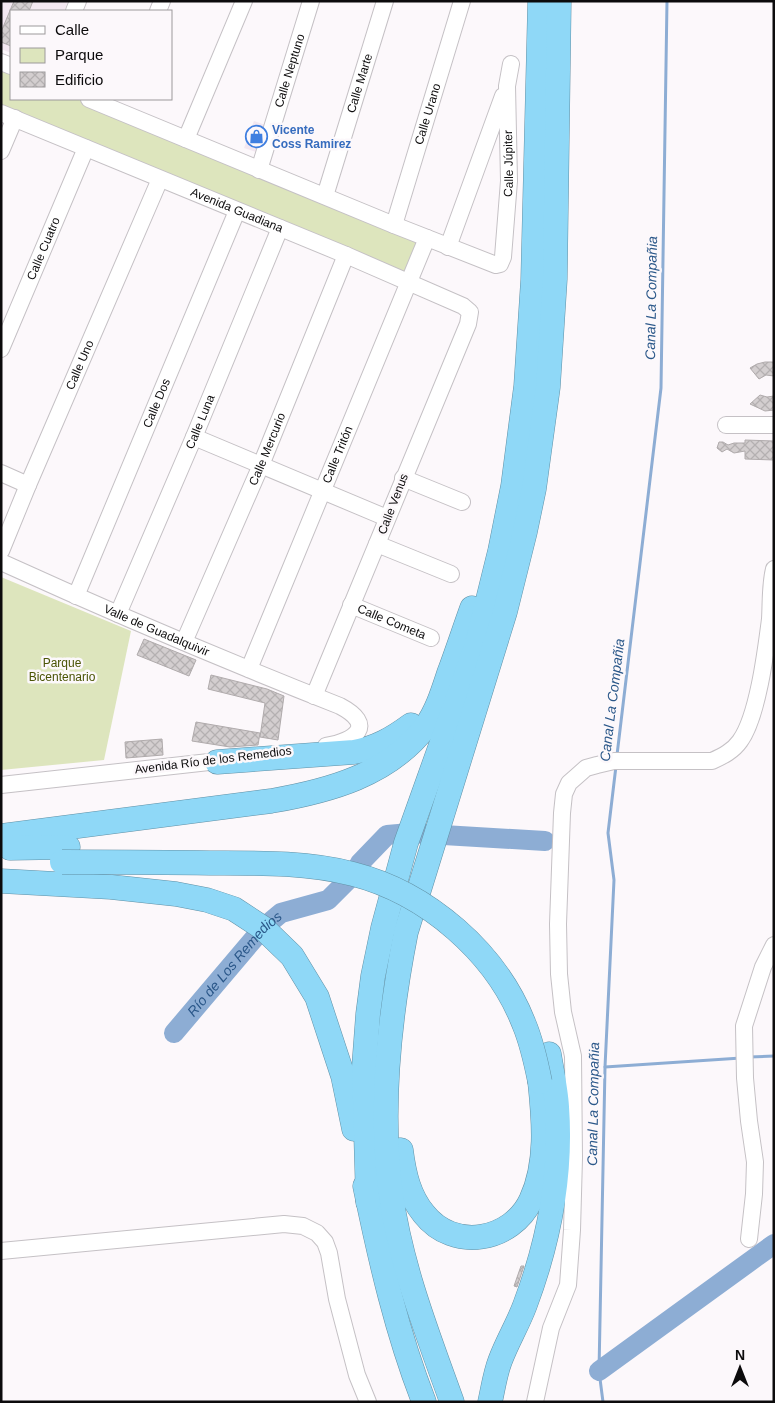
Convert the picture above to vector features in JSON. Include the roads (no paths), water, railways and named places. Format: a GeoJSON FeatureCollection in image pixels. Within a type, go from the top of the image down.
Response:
{"type":"FeatureCollection","features":[{"type":"Feature","properties":{"kind":"highway"},"geometry":{"type":"LineString","coordinates":[[368,1202],[364,1067],[373,976],[383,928],[406,843],[477,644],[500,551],[513,486],[526,386],[533,280],[540,1]]}},
{"type":"Feature","properties":{"kind":"highway"},"geometry":{"type":"LineString","coordinates":[[452,1402],[408,1275],[391,1196],[386,1115],[388,1061],[397,977],[406,932],[494,649],[516,572],[534,489],[547,396],[555,279],[559,1]]}},
{"type":"Feature","properties":{"kind":"highway"},"geometry":{"type":"LineString","coordinates":[[1,836],[302,796],[333,788],[362,776],[406,747],[426,725],[445,686],[513,486]]}},
{"type":"Feature","properties":{"kind":"highway"},"geometry":{"type":"LineString","coordinates":[[217,762],[294,758],[354,752],[372,748],[411,726],[445,686]]}},
{"type":"Feature","properties":{"kind":"highway"},"geometry":{"type":"LineString","coordinates":[[1,848],[65,854],[308,866],[354,874],[396,890],[432,910],[471,942],[490,964],[507,990],[524,1022],[535,1055],[540,1082],[543,1130],[542,1150],[537,1182],[531,1200],[514,1223],[498,1233],[480,1238],[459,1236],[440,1229],[425,1216],[413,1198],[405,1178],[388,1061]]}},
{"type":"Feature","properties":{"kind":"highway"},"geometry":{"type":"LineString","coordinates":[[1,864],[65,854],[263,851],[312,854],[350,860],[391,872],[438,900],[467,921],[497,952],[513,973],[527,998],[549,1054],[557,1106],[558,1147],[557,1177],[546,1241],[525,1306],[500,1362],[490,1402]]}},
{"type":"Feature","properties":{"kind":"highway"},"geometry":{"type":"LineString","coordinates":[[1,881],[111,887],[176,894],[207,900],[234,910],[264,928],[292,956],[317,997],[343,1076],[385,1277],[413,1374],[424,1402]]}},
{"type":"Feature","properties":{"kind":"street"},"geometry":{"type":"LineString","coordinates":[[186,139],[244,1]]}},
{"type":"Feature","properties":{"kind":"street","name":"Calle Neptuno"},"geometry":{"type":"LineString","coordinates":[[259,170],[311,1]]}},
{"type":"Feature","properties":{"kind":"street","name":"Calle Marte"},"geometry":{"type":"LineString","coordinates":[[325,196],[384,1]]}},
{"type":"Feature","properties":{"kind":"street","name":"Calle Urano"},"geometry":{"type":"LineString","coordinates":[[394,225],[462,1]]}},
{"type":"Feature","properties":{"kind":"street","name":"Calle Júpiter"},"geometry":{"type":"LineString","coordinates":[[448,247],[492,264],[500,264],[503,257],[508,181],[507,86],[511,64]]}},
{"type":"Feature","properties":{"kind":"street"},"geometry":{"type":"LineString","coordinates":[[94,100],[119,105],[186,139],[448,247],[507,86]]}},
{"type":"Feature","properties":{"kind":"street"},"geometry":{"type":"LineString","coordinates":[[1,151],[8,115]]}},
{"type":"Feature","properties":{"kind":"street","name":"Avenida Guadiana"},"geometry":{"type":"LineString","coordinates":[[8,115],[346,255],[463,306],[470,312]]}},
{"type":"Feature","properties":{"kind":"street","name":"Calle Cuatro"},"geometry":{"type":"LineString","coordinates":[[1,349],[86,148]]}},
{"type":"Feature","properties":{"kind":"street","name":"Calle Uno"},"geometry":{"type":"LineString","coordinates":[[1,551],[160,179]]}},
{"type":"Feature","properties":{"kind":"street","name":"Calle Dos"},"geometry":{"type":"LineString","coordinates":[[76,596],[237,211]]}},
{"type":"Feature","properties":{"kind":"street","name":"Calle Luna"},"geometry":{"type":"LineString","coordinates":[[118,614],[194,437],[280,228]]}},
{"type":"Feature","properties":{"kind":"street","name":"Calle Tritón"},"geometry":{"type":"LineString","coordinates":[[248,669],[427,238]]}},
{"type":"Feature","properties":{"kind":"street","name":"Calle Mercurio"},"geometry":{"type":"LineString","coordinates":[[184,642],[261,465],[346,255]]}},
{"type":"Feature","properties":{"kind":"street","name":"Calle Venus"},"geometry":{"type":"LineString","coordinates":[[314,696],[468,324],[470,312]]}},
{"type":"Feature","properties":{"kind":"street"},"geometry":{"type":"LineString","coordinates":[[726,424],[774,425]]}},
{"type":"Feature","properties":{"kind":"street"},"geometry":{"type":"LineString","coordinates":[[194,437],[387,518]]}},
{"type":"Feature","properties":{"kind":"street"},"geometry":{"type":"LineString","coordinates":[[1,473],[28,485]]}},
{"type":"Feature","properties":{"kind":"street"},"geometry":{"type":"LineString","coordinates":[[403,478],[462,502]]}},
{"type":"Feature","properties":{"kind":"street"},"geometry":{"type":"LineString","coordinates":[[377,544],[451,574]]}},
{"type":"Feature","properties":{"kind":"street","name":"Valle de Guadalquivir"},"geometry":{"type":"LineString","coordinates":[[1,562],[118,614],[314,696]]}},
{"type":"Feature","properties":{"kind":"street"},"geometry":{"type":"LineString","coordinates":[[535,1402],[551,1328],[568,1285],[572,1230],[574,1158],[573,1056],[563,1012],[559,974],[558,924],[564,794],[569,783],[586,768],[614,761],[712,761],[727,754],[740,741],[752,713],[759,688],[770,618],[774,569]]}},
{"type":"Feature","properties":{"kind":"street","name":"Calle Cometa"},"geometry":{"type":"LineString","coordinates":[[351,605],[431,638]]}},
{"type":"Feature","properties":{"kind":"street","name":"Avenida Río de los Remedios"},"geometry":{"type":"LineString","coordinates":[[1,785],[217,762],[337,744],[348,740],[356,734],[359,728],[358,719],[352,713],[314,696]]}},
{"type":"Feature","properties":{"kind":"street"},"geometry":{"type":"LineString","coordinates":[[748,1240],[756,1162],[749,1121],[744,1026],[763,967],[774,945]]}},
{"type":"Feature","properties":{"kind":"street"},"geometry":{"type":"LineString","coordinates":[[1,1251],[284,1224],[303,1226],[317,1233],[325,1242],[329,1253],[337,1299],[357,1374],[368,1402]]}},
{"type":"Feature","properties":{"kind":"waterway","name":"Canal La Compañia"},"geometry":{"type":"LineString","coordinates":[[617,755],[661,388],[667,1]]}},
{"type":"Feature","properties":{"kind":"waterway","name":"Canal La Compañia"},"geometry":{"type":"LineString","coordinates":[[603,1402],[599,1371],[605,1067],[614,880],[608,833],[616,766]]}},
{"type":"Feature","properties":{"kind":"waterway","name":"Río de Los Remedios"},"geometry":{"type":"LineString","coordinates":[[174,1033],[263,928],[281,913],[328,900],[354,874],[360,863],[387,835],[410,833],[545,841]]}},
{"type":"Feature","properties":{"kind":"waterway"},"geometry":{"type":"LineString","coordinates":[[749,1057],[774,1056]]}},
{"type":"Feature","properties":{"kind":"waterway"},"geometry":{"type":"LineString","coordinates":[[605,1067],[741,1058]]}},
{"type":"Feature","properties":{"kind":"waterway"},"geometry":{"type":"LineString","coordinates":[[599,1371],[774,1244]]}},
{"type":"Feature","properties":{"kind":"place","name":"Vicente Coss Ramirez"},"geometry":{"type":"Point","coordinates":[256,137]}},
{"type":"Feature","properties":{"kind":"park label","name":"Parque Bicentenario"},"geometry":{"type":"Point","coordinates":[62,670]}}]}
